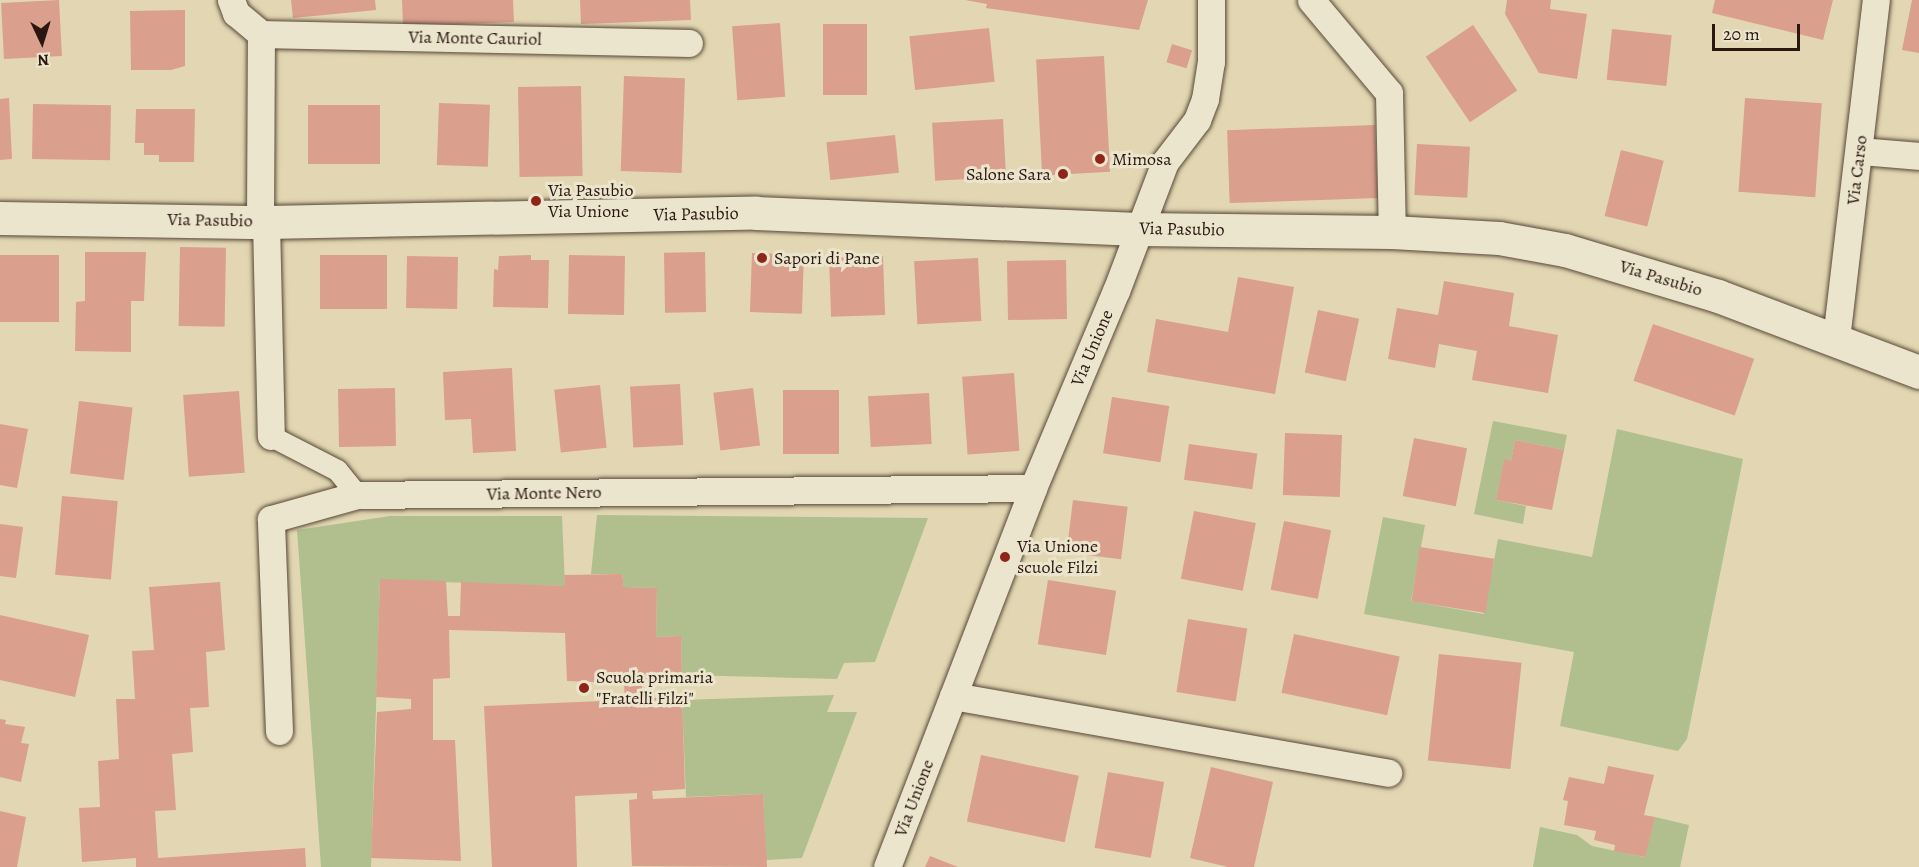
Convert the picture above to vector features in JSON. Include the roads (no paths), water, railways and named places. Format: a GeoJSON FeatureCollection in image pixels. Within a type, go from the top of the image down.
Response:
{"type":"FeatureCollection","features":[{"type":"Feature","properties":{"kind":"street"},"geometry":{"type":"LineString","coordinates":[[231,0],[236,13],[261,34],[263,221],[271,436],[337,470],[357,495]]}},
{"type":"Feature","properties":{"kind":"street","name":"Via Unione"},"geometry":{"type":"LineString","coordinates":[[887,867],[1033,488],[1116,291],[1165,162],[1197,120],[1205,99],[1211,62],[1211,0]]}},
{"type":"Feature","properties":{"kind":"street"},"geometry":{"type":"LineString","coordinates":[[1311,0],[1389,93],[1392,232]]}},
{"type":"Feature","properties":{"kind":"street","name":"Via Carso"},"geometry":{"type":"LineString","coordinates":[[1836,339],[1860,151],[1876,0]]}},
{"type":"Feature","properties":{"kind":"street","name":"Via Monte Cauriol"},"geometry":{"type":"LineString","coordinates":[[261,34],[689,43]]}},
{"type":"Feature","properties":{"kind":"street"},"geometry":{"type":"LineString","coordinates":[[1860,151],[1915,156]]}},
{"type":"Feature","properties":{"kind":"street","name":"Via Pasubio"},"geometry":{"type":"LineString","coordinates":[[0,218],[263,221],[756,213],[1138,229],[1392,232],[1499,238],[1565,250],[1718,296],[1919,372]]}},
{"type":"Feature","properties":{"kind":"street","name":"Via Monte Nero"},"geometry":{"type":"LineString","coordinates":[[279,731],[271,519],[357,495],[1033,488]]}},
{"type":"Feature","properties":{"kind":"street"},"geometry":{"type":"LineString","coordinates":[[953,696],[1388,773]]}},
{"type":"Feature","properties":{"kind":"place","name":"Mimosa"},"geometry":{"type":"Point","coordinates":[1100,159]}},
{"type":"Feature","properties":{"kind":"place","name":"Salone Sara"},"geometry":{"type":"Point","coordinates":[1063,174]}},
{"type":"Feature","properties":{"kind":"place","name":"Via Pasubio Via Unione"},"geometry":{"type":"Point","coordinates":[536,201]}},
{"type":"Feature","properties":{"kind":"place","name":"Sapori di Pane"},"geometry":{"type":"Point","coordinates":[762,258]}},
{"type":"Feature","properties":{"kind":"place","name":"Via Unione scuole Filzi"},"geometry":{"type":"Point","coordinates":[1005,557]}},
{"type":"Feature","properties":{"kind":"place","name":"Scuola primaria \"Fratelli Filzi\""},"geometry":{"type":"Point","coordinates":[584,688]}}]}
